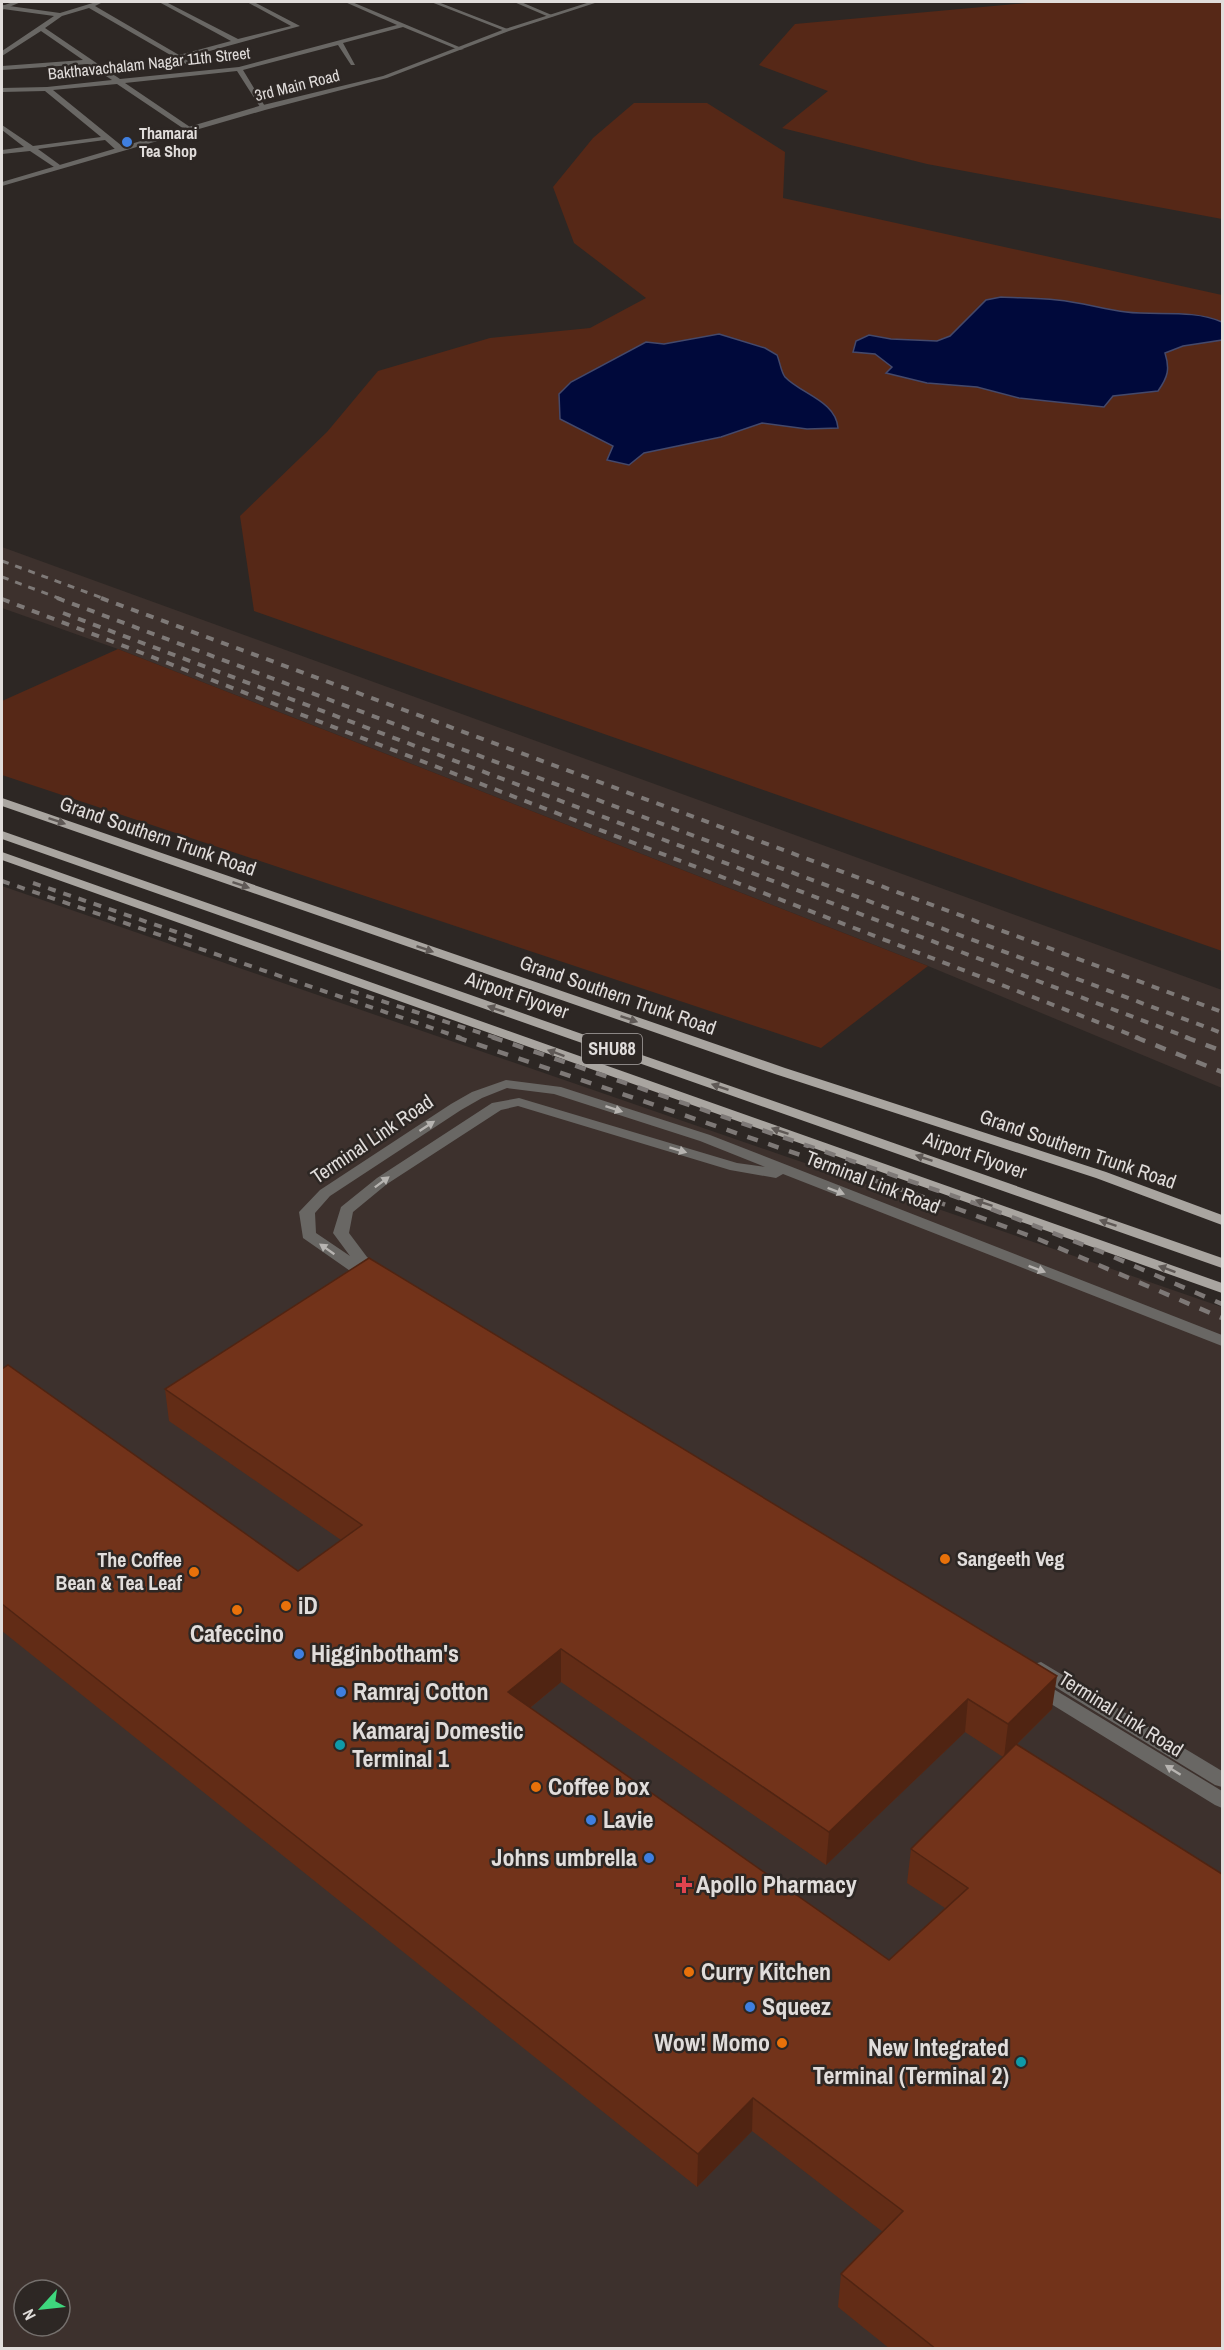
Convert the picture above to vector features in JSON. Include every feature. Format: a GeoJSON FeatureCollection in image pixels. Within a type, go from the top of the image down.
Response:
{"type":"FeatureCollection","features":[{"type":"Feature","properties":{"kind":"main road","name":"Grand Southern Trunk Road"},"geometry":{"type":"LineString","coordinates":[[2,802],[780,1071],[1101,1175],[1222,1220]]}},
{"type":"Feature","properties":{"kind":"main road","name":"Airport Flyover"},"geometry":{"type":"LineString","coordinates":[[2,835],[1222,1263]]}},
{"type":"Feature","properties":{"kind":"main road"},"geometry":{"type":"LineString","coordinates":[[2,856],[1222,1288]]}},
{"type":"Feature","properties":{"kind":"street"},"geometry":{"type":"LineString","coordinates":[[2,7],[14,2]]}},
{"type":"Feature","properties":{"kind":"street"},"geometry":{"type":"LineString","coordinates":[[2,54],[60,15],[104,2]]}},
{"type":"Feature","properties":{"kind":"street"},"geometry":{"type":"LineString","coordinates":[[162,2],[238,42]]}},
{"type":"Feature","properties":{"kind":"street"},"geometry":{"type":"LineString","coordinates":[[179,57],[297,26],[250,2]]}},
{"type":"Feature","properties":{"kind":"street"},"geometry":{"type":"LineString","coordinates":[[348,2],[461,49]]}},
{"type":"Feature","properties":{"kind":"street"},"geometry":{"type":"LineString","coordinates":[[434,2],[507,30]]}},
{"type":"Feature","properties":{"kind":"street"},"geometry":{"type":"LineString","coordinates":[[517,2],[551,16]]}},
{"type":"Feature","properties":{"kind":"street","name":"3rd Main Road"},"geometry":{"type":"LineString","coordinates":[[2,184],[261,108],[385,77],[507,30],[595,2]]}},
{"type":"Feature","properties":{"kind":"street"},"geometry":{"type":"LineString","coordinates":[[90,6],[179,57],[201,73]]}},
{"type":"Feature","properties":{"kind":"street"},"geometry":{"type":"LineString","coordinates":[[2,7],[60,15]]}},
{"type":"Feature","properties":{"kind":"street","name":"Bakthavachalam Nagar 11th Street"},"geometry":{"type":"LineString","coordinates":[[2,90],[47,89],[239,69],[403,25]]}},
{"type":"Feature","properties":{"kind":"street"},"geometry":{"type":"LineString","coordinates":[[39,27],[187,129]]}},
{"type":"Feature","properties":{"kind":"street"},"geometry":{"type":"LineString","coordinates":[[340,43],[353,64]]}},
{"type":"Feature","properties":{"kind":"street"},"geometry":{"type":"LineString","coordinates":[[2,68],[90,62]]}},
{"type":"Feature","properties":{"kind":"street"},"geometry":{"type":"LineString","coordinates":[[239,69],[261,108]]}},
{"type":"Feature","properties":{"kind":"street"},"geometry":{"type":"LineString","coordinates":[[47,89],[119,148]]}},
{"type":"Feature","properties":{"kind":"street"},"geometry":{"type":"LineString","coordinates":[[2,127],[57,167]]}},
{"type":"Feature","properties":{"kind":"street"},"geometry":{"type":"LineString","coordinates":[[2,152],[107,138]]}},
{"type":"Feature","properties":{"kind":"street","name":"Terminal Link Road"},"geometry":{"type":"LineString","coordinates":[[799,1176],[735,1167],[519,1102],[497,1106],[382,1181],[346,1210],[341,1233],[361,1260],[390,1283],[328,1251],[308,1235],[307,1212],[325,1193],[477,1095],[506,1084],[556,1090],[705,1138],[1222,1341]]}},
{"type":"Feature","properties":{"kind":"street","name":"Terminal Link Road"},"geometry":{"type":"LineString","coordinates":[[1222,1780],[1024,1668],[1222,1800]]}},
{"type":"Feature","properties":{"kind":"shaded area"},"geometry":{"type":"Polygon","coordinates":[[[1038,2],[1222,2],[1222,219],[927,164],[782,128],[828,91],[759,65],[795,24],[1038,2]]]}},
{"type":"Feature","properties":{"kind":"shaded area"},"geometry":{"type":"Polygon","coordinates":[[[634,103],[707,103],[785,152],[783,198],[1222,295],[1222,951],[254,611],[240,516],[327,432],[378,371],[490,338],[590,328],[646,298],[574,243],[553,187],[593,138],[634,103]]]}},
{"type":"Feature","properties":{"kind":"shaded area"},"geometry":{"type":"Polygon","coordinates":[[[1001,297],[1066,301],[1126,312],[1187,314],[1211,318],[1222,322],[1222,340],[1183,346],[1165,353],[1167,373],[1158,391],[1113,396],[1104,407],[1019,398],[977,387],[927,383],[886,373],[892,367],[875,354],[853,352],[856,341],[869,335],[891,339],[937,341],[950,336],[986,300],[1001,297]]]}},
{"type":"Feature","properties":{"kind":"shaded area"},"geometry":{"type":"Polygon","coordinates":[[[719,334],[765,348],[777,355],[785,377],[825,404],[836,419],[838,428],[807,429],[762,423],[721,437],[644,453],[629,465],[607,460],[613,446],[560,419],[559,394],[571,382],[646,342],[664,344],[719,334]]]}},
{"type":"Feature","properties":{"kind":"shaded area"},"geometry":{"type":"Polygon","coordinates":[[[2,547],[1222,990],[1222,1088],[928,966],[118,649],[2,608],[2,547]]]}},
{"type":"Feature","properties":{"kind":"shaded area"},"geometry":{"type":"Polygon","coordinates":[[[118,649],[928,966],[821,1048],[2,775],[2,701],[118,649]]]}},
{"type":"Feature","properties":{"kind":"shaded area"},"geometry":{"type":"Polygon","coordinates":[[[2,886],[1222,1307],[1222,2348],[2,2348],[2,886]]]}},
{"type":"Feature","properties":{"kind":"building","name":"Kamaraj Domestic Terminal 1"},"geometry":{"type":"Polygon","coordinates":[[[369,1258],[1057,1676],[1008,1724],[968,1699],[829,1832],[561,1649],[508,1692],[889,1960],[968,1888],[911,1849],[1016,1744],[1222,1874],[1222,2349],[936,2349],[841,2274],[903,2211],[753,2098],[698,2154],[2,1604],[2,1369],[8,1365],[298,1571],[362,1525],[165,1389],[369,1258]]]}},
{"type":"Feature","properties":{"kind":"railway"},"geometry":{"type":"LineString","coordinates":[[2,561],[105,599]]}},
{"type":"Feature","properties":{"kind":"railway"},"geometry":{"type":"LineString","coordinates":[[2,577],[61,599]]}},
{"type":"Feature","properties":{"kind":"railway"},"geometry":{"type":"LineString","coordinates":[[57,598],[1222,1033]]}},
{"type":"Feature","properties":{"kind":"railway"},"geometry":{"type":"LineString","coordinates":[[101,598],[1222,1012]]}},
{"type":"Feature","properties":{"kind":"railway"},"geometry":{"type":"LineString","coordinates":[[2,599],[1139,1038]]}},
{"type":"Feature","properties":{"kind":"railway"},"geometry":{"type":"LineString","coordinates":[[63,613],[1189,1038]]}},
{"type":"Feature","properties":{"kind":"railway"},"geometry":{"type":"LineString","coordinates":[[2,881],[461,1038]]}},
{"type":"Feature","properties":{"kind":"railway"},"geometry":{"type":"LineString","coordinates":[[33,883],[197,939]]}},
{"type":"Feature","properties":{"kind":"railway"},"geometry":{"type":"LineString","coordinates":[[351,991],[496,1038]]}},
{"type":"Feature","properties":{"kind":"railway"},"geometry":{"type":"LineString","coordinates":[[456,1037],[958,1209],[1038,1239],[1222,1318]]}},
{"type":"Feature","properties":{"kind":"railway"},"geometry":{"type":"LineString","coordinates":[[492,1037],[991,1209],[1102,1252],[1222,1304]]}},
{"type":"Feature","properties":{"kind":"railway"},"geometry":{"type":"LineString","coordinates":[[1135,1037],[1222,1072]]}},
{"type":"Feature","properties":{"kind":"railway"},"geometry":{"type":"LineString","coordinates":[[1185,1037],[1222,1051]]}},
{"type":"Feature","properties":{"kind":"place","name":"Thamarai Tea Shop"},"geometry":{"type":"Point","coordinates":[127,142]}},
{"type":"Feature","properties":{"kind":"place","name":"Sangeeth Veg"},"geometry":{"type":"Point","coordinates":[945,1559]}},
{"type":"Feature","properties":{"kind":"place","name":"The Coffee Bean & Tea Leaf"},"geometry":{"type":"Point","coordinates":[194,1572]}},
{"type":"Feature","properties":{"kind":"place","name":"iD"},"geometry":{"type":"Point","coordinates":[286,1606]}},
{"type":"Feature","properties":{"kind":"place","name":"Cafeccino"},"geometry":{"type":"Point","coordinates":[237,1610]}},
{"type":"Feature","properties":{"kind":"place","name":"Higginbotham's"},"geometry":{"type":"Point","coordinates":[299,1654]}},
{"type":"Feature","properties":{"kind":"place","name":"Ramraj Cotton"},"geometry":{"type":"Point","coordinates":[341,1692]}},
{"type":"Feature","properties":{"kind":"place","name":"Kamaraj Domestic Terminal 1"},"geometry":{"type":"Point","coordinates":[340,1745]}},
{"type":"Feature","properties":{"kind":"place","name":"Coffee box"},"geometry":{"type":"Point","coordinates":[536,1787]}},
{"type":"Feature","properties":{"kind":"place","name":"Lavie"},"geometry":{"type":"Point","coordinates":[591,1820]}},
{"type":"Feature","properties":{"kind":"place","name":"Johns umbrella"},"geometry":{"type":"Point","coordinates":[649,1858]}},
{"type":"Feature","properties":{"kind":"place","name":"Apollo Pharmacy"},"geometry":{"type":"Point","coordinates":[684,1885]}},
{"type":"Feature","properties":{"kind":"place","name":"Curry Kitchen"},"geometry":{"type":"Point","coordinates":[689,1972]}},
{"type":"Feature","properties":{"kind":"place","name":"Squeez"},"geometry":{"type":"Point","coordinates":[750,2007]}},
{"type":"Feature","properties":{"kind":"place","name":"Wow! Momo"},"geometry":{"type":"Point","coordinates":[782,2043]}},
{"type":"Feature","properties":{"kind":"place","name":"New Integrated Terminal (Terminal 2)"},"geometry":{"type":"Point","coordinates":[1021,2062]}}]}
